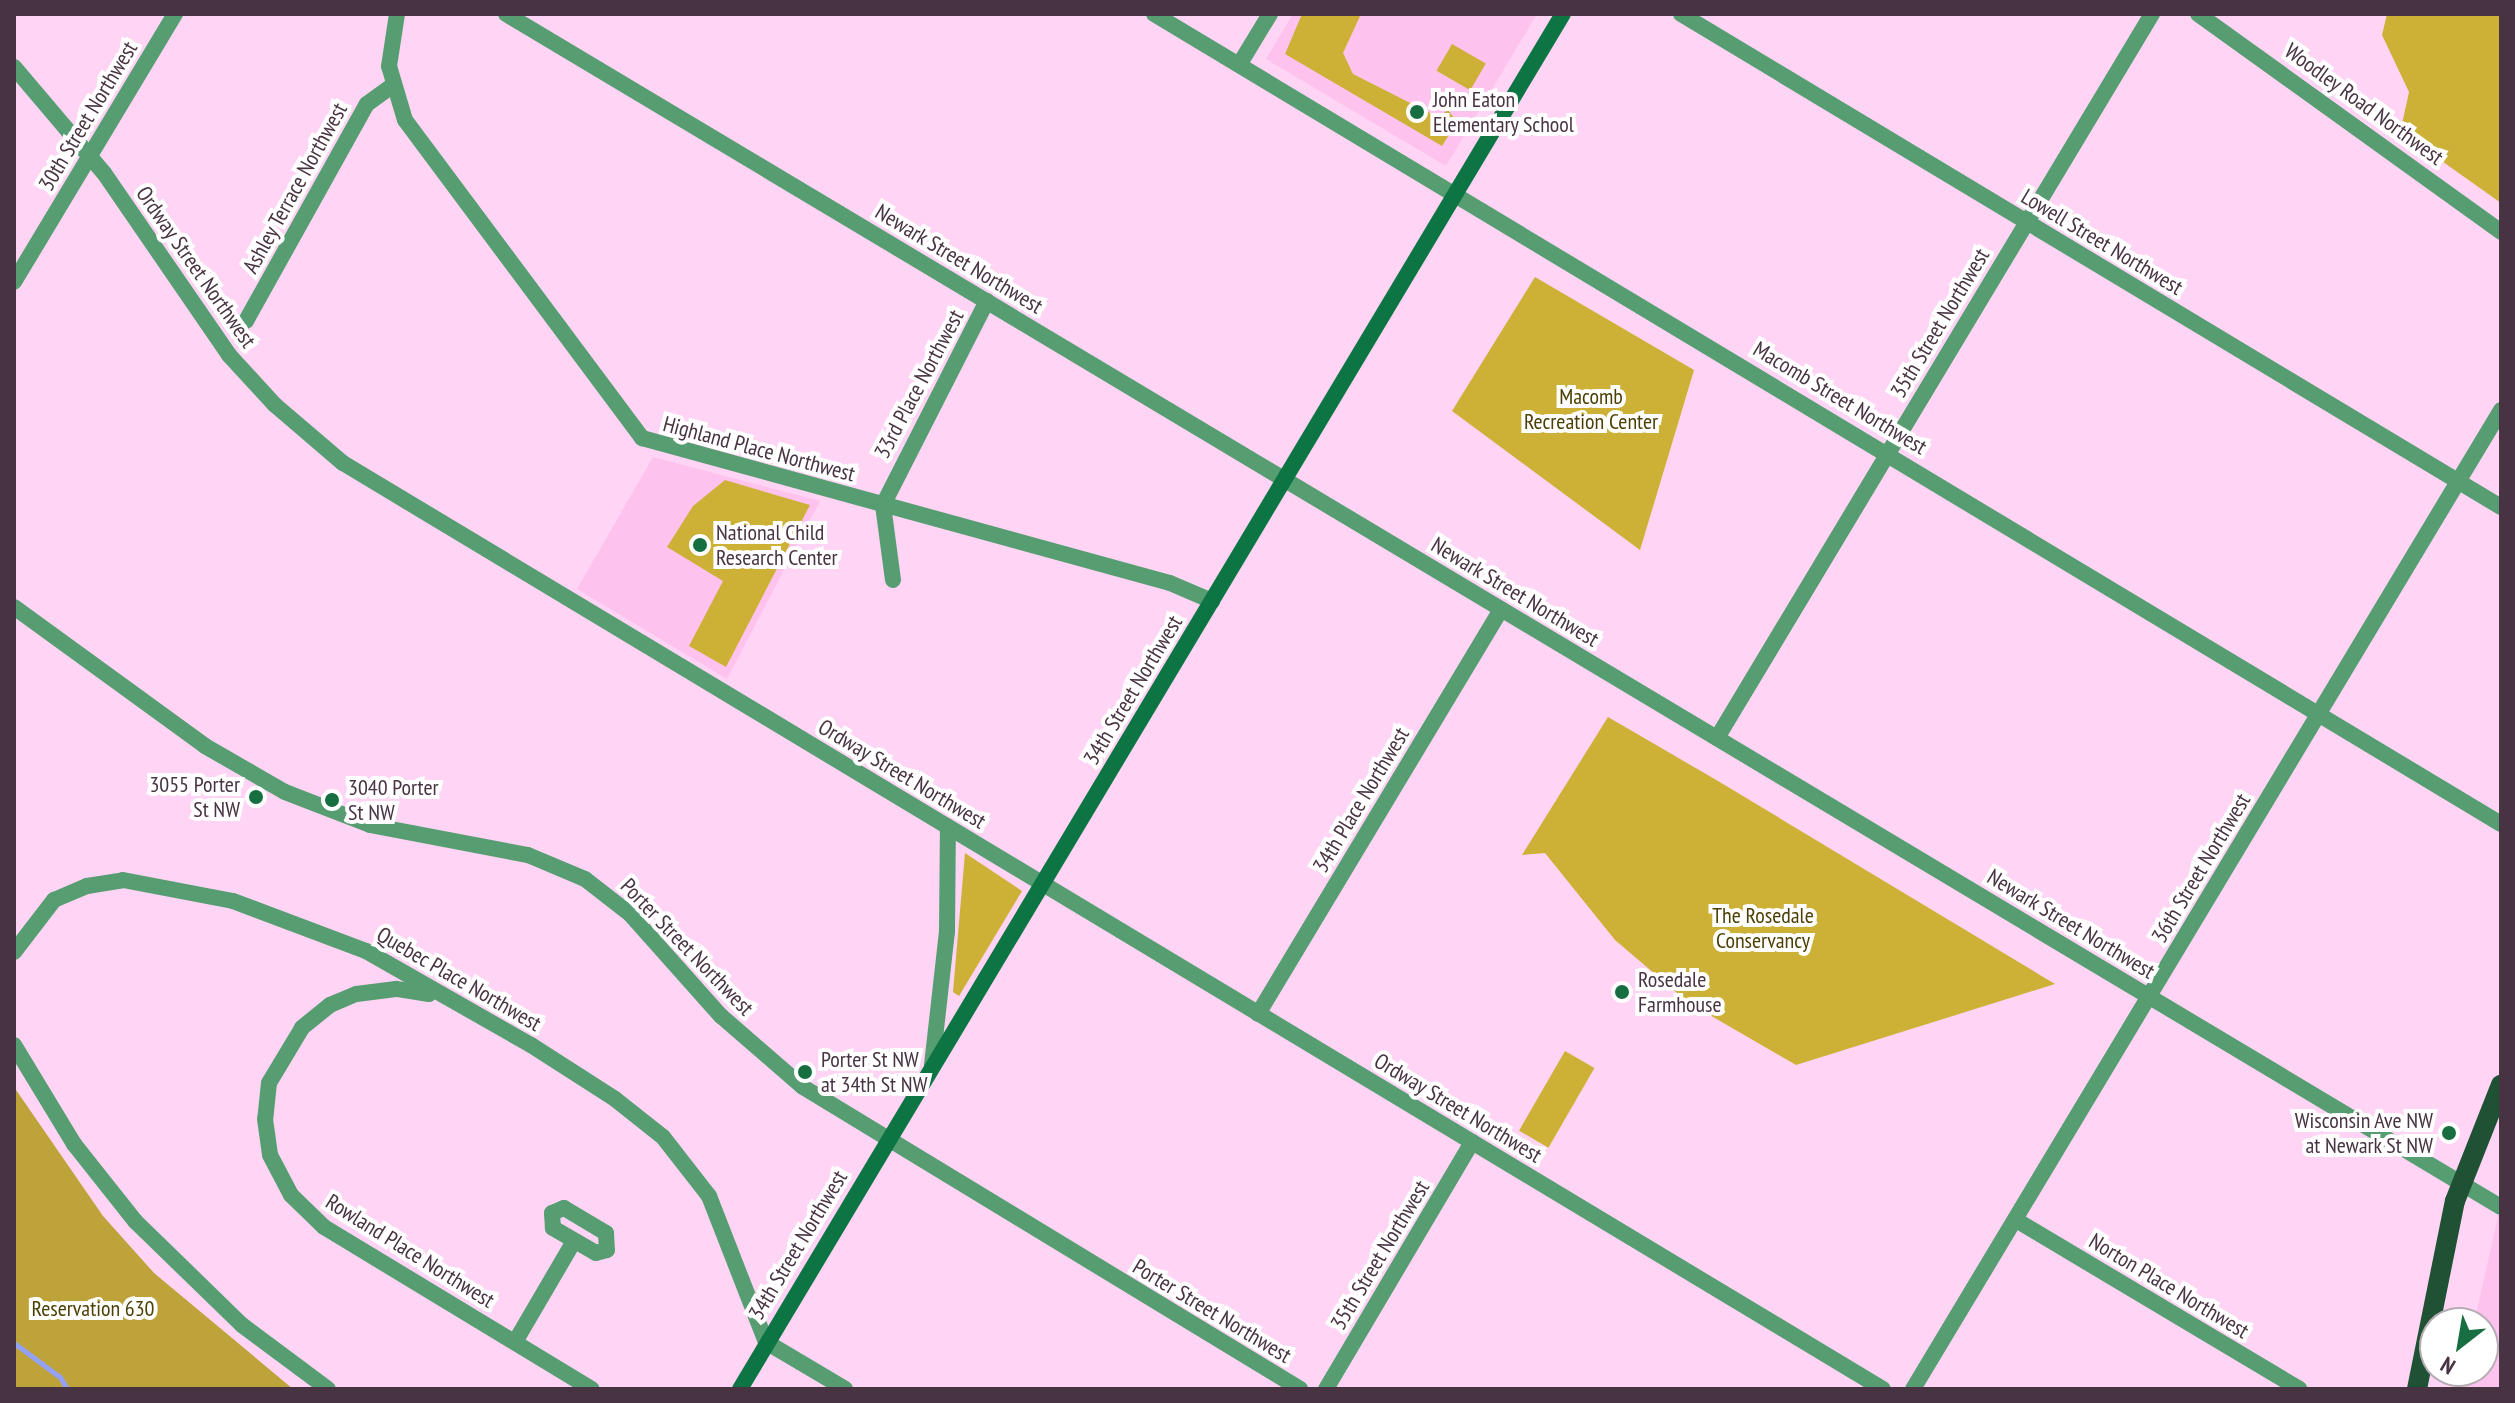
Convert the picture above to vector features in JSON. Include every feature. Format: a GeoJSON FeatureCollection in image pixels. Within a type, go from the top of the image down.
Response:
{"type":"FeatureCollection","features":[{"type":"Feature","properties":{"kind":"main road","name":"34th Street Northwest"},"geometry":{"type":"LineString","coordinates":[[740,1389],[1563,14]]}},
{"type":"Feature","properties":{"kind":"main road"},"geometry":{"type":"LineString","coordinates":[[2417,1389],[2461,1183],[2501,1085]]}},
{"type":"Feature","properties":{"kind":"street","name":"30th Street Northwest"},"geometry":{"type":"LineString","coordinates":[[14,282],[175,14]]}},
{"type":"Feature","properties":{"kind":"street","name":"Highland Place Northwest"},"geometry":{"type":"LineString","coordinates":[[397,14],[389,66],[392,86],[405,120],[642,438],[1170,583],[1212,601]]}},
{"type":"Feature","properties":{"kind":"street","name":"Newark Street Northwest"},"geometry":{"type":"LineString","coordinates":[[506,14],[2501,1207]]}},
{"type":"Feature","properties":{"kind":"street","name":"Macomb Street Northwest"},"geometry":{"type":"LineString","coordinates":[[1154,14],[2501,824]]}},
{"type":"Feature","properties":{"kind":"street"},"geometry":{"type":"LineString","coordinates":[[1239,65],[1270,14]]}},
{"type":"Feature","properties":{"kind":"street","name":"Lowell Street Northwest"},"geometry":{"type":"LineString","coordinates":[[1681,14],[2501,507]]}},
{"type":"Feature","properties":{"kind":"street","name":"35th Street Northwest"},"geometry":{"type":"LineString","coordinates":[[1717,738],[2152,14]]}},
{"type":"Feature","properties":{"kind":"street","name":"Woodley Road Northwest"},"geometry":{"type":"LineString","coordinates":[[2198,14],[2501,232]]}},
{"type":"Feature","properties":{"kind":"street","name":"Ordway Street Northwest"},"geometry":{"type":"LineString","coordinates":[[14,67],[91,155],[218,342],[323,448],[384,491],[1883,1389]]}},
{"type":"Feature","properties":{"kind":"street","name":"Ashley Terrace Northwest"},"geometry":{"type":"LineString","coordinates":[[246,321],[367,104],[392,86]]}},
{"type":"Feature","properties":{"kind":"street","name":"33rd Place Northwest"},"geometry":{"type":"LineString","coordinates":[[883,505],[987,301]]}},
{"type":"Feature","properties":{"kind":"street","name":"36th Street Northwest"},"geometry":{"type":"LineString","coordinates":[[1913,1389],[2501,410]]}},
{"type":"Feature","properties":{"kind":"street"},"geometry":{"type":"LineString","coordinates":[[883,505],[893,580]]}},
{"type":"Feature","properties":{"kind":"street","name":"Porter Street Northwest"},"geometry":{"type":"LineString","coordinates":[[14,607],[205,746],[285,792],[370,825],[528,855],[585,879],[630,914],[707,1001],[773,1064],[887,1141],[1300,1389]]}},
{"type":"Feature","properties":{"kind":"street","name":"34th Place Northwest"},"geometry":{"type":"LineString","coordinates":[[1258,1014],[1501,609]]}},
{"type":"Feature","properties":{"kind":"street"},"geometry":{"type":"LineString","coordinates":[[932,1065],[947,932],[948,827]]}},
{"type":"Feature","properties":{"kind":"street","name":"Quebec Place Northwest"},"geometry":{"type":"LineString","coordinates":[[14,952],[54,900],[96,884],[141,881],[204,893],[310,927],[366,951],[442,999],[517,1037],[603,1091],[674,1147],[709,1196],[766,1342]]}},
{"type":"Feature","properties":{"kind":"street","name":"Rowland Place Northwest"},"geometry":{"type":"LineString","coordinates":[[442,999],[412,990],[379,990],[343,999],[319,1013],[296,1034],[275,1068],[265,1104],[266,1141],[284,1184],[317,1221],[592,1389]]}},
{"type":"Feature","properties":{"kind":"street"},"geometry":{"type":"LineString","coordinates":[[14,1045],[74,1144],[144,1231],[252,1335],[328,1389]]}},
{"type":"Feature","properties":{"kind":"street","name":"35th Street Northwest"},"geometry":{"type":"LineString","coordinates":[[1326,1389],[1472,1142]]}},
{"type":"Feature","properties":{"kind":"street","name":"Norton Place Northwest"},"geometry":{"type":"LineString","coordinates":[[2016,1220],[2299,1389]]}},
{"type":"Feature","properties":{"kind":"street"},"geometry":{"type":"LineString","coordinates":[[515,1342],[574,1241]]}},
{"type":"Feature","properties":{"kind":"street"},"geometry":{"type":"LineString","coordinates":[[766,1342],[845,1389]]}},
{"type":"Feature","properties":{"kind":"shaded area","name":"John Eaton Elementary School"},"geometry":{"type":"Polygon","coordinates":[[[1293,14],[1537,14],[1446,166],[1266,59],[1293,14]]]}},
{"type":"Feature","properties":{"kind":"shaded area","name":"National Child Research Center"},"geometry":{"type":"Polygon","coordinates":[[[653,457],[820,501],[727,679],[577,589],[653,457]]]}},
{"type":"Feature","properties":{"kind":"shaded area"},"geometry":{"type":"Polygon","coordinates":[[[2501,1203],[2501,1389],[2461,1389],[2499,1387],[2499,1307],[2478,1307],[2501,1203]]]}},
{"type":"Feature","properties":{"kind":"green space"},"geometry":{"type":"Polygon","coordinates":[[[1302,14],[1361,14],[1343,53],[1353,74],[1438,117],[1448,110],[1457,122],[1442,146],[1285,54],[1302,14]]]}},
{"type":"Feature","properties":{"kind":"green space"},"geometry":{"type":"Polygon","coordinates":[[[2387,14],[2501,14],[2501,203],[2405,135],[2402,124],[2409,92],[2382,35],[2387,14]]]}},
{"type":"Feature","properties":{"kind":"green space"},"geometry":{"type":"Polygon","coordinates":[[[1452,44],[1486,64],[1470,90],[1436,71],[1452,44]]]}},
{"type":"Feature","properties":{"kind":"green space","name":"Macomb Recreation Center"},"geometry":{"type":"Polygon","coordinates":[[[1535,277],[1694,370],[1640,550],[1452,411],[1535,277]]]}},
{"type":"Feature","properties":{"kind":"green space"},"geometry":{"type":"Polygon","coordinates":[[[725,480],[810,505],[726,667],[689,646],[723,581],[667,547],[693,506],[725,480]]]}},
{"type":"Feature","properties":{"kind":"green space","name":"The Rosedale Conservancy"},"geometry":{"type":"Polygon","coordinates":[[[1608,717],[2055,984],[1796,1065],[1689,1003],[1615,940],[1545,853],[1522,855],[1608,717]]]}},
{"type":"Feature","properties":{"kind":"green space"},"geometry":{"type":"Polygon","coordinates":[[[965,853],[1022,891],[959,996],[953,992],[965,853]]]}},
{"type":"Feature","properties":{"kind":"green space"},"geometry":{"type":"Polygon","coordinates":[[[1565,1051],[1594,1068],[1548,1148],[1519,1131],[1565,1051]]]}},
{"type":"Feature","properties":{"kind":"green space","name":"Reservation 630"},"geometry":{"type":"Polygon","coordinates":[[[14,1087],[103,1216],[154,1273],[293,1389],[14,1389],[14,1087]]]}},
{"type":"Feature","properties":{"kind":"waterway"},"geometry":{"type":"LineString","coordinates":[[14,1343],[60,1377],[67,1389]]}},
{"type":"Feature","properties":{"kind":"place","name":"John Eaton Elementary School"},"geometry":{"type":"Point","coordinates":[1417,112]}},
{"type":"Feature","properties":{"kind":"place","name":"National Child Research Center"},"geometry":{"type":"Point","coordinates":[700,545]}},
{"type":"Feature","properties":{"kind":"place","name":"3055 Porter St NW"},"geometry":{"type":"Point","coordinates":[256,797]}},
{"type":"Feature","properties":{"kind":"place","name":"3040 Porter St NW"},"geometry":{"type":"Point","coordinates":[332,800]}},
{"type":"Feature","properties":{"kind":"place","name":"Rosedale Farmhouse"},"geometry":{"type":"Point","coordinates":[1622,992]}},
{"type":"Feature","properties":{"kind":"place","name":"Porter St NW at 34th St NW"},"geometry":{"type":"Point","coordinates":[805,1072]}},
{"type":"Feature","properties":{"kind":"place","name":"Wisconsin Ave NW at Newark St NW"},"geometry":{"type":"Point","coordinates":[2449,1133]}}]}
